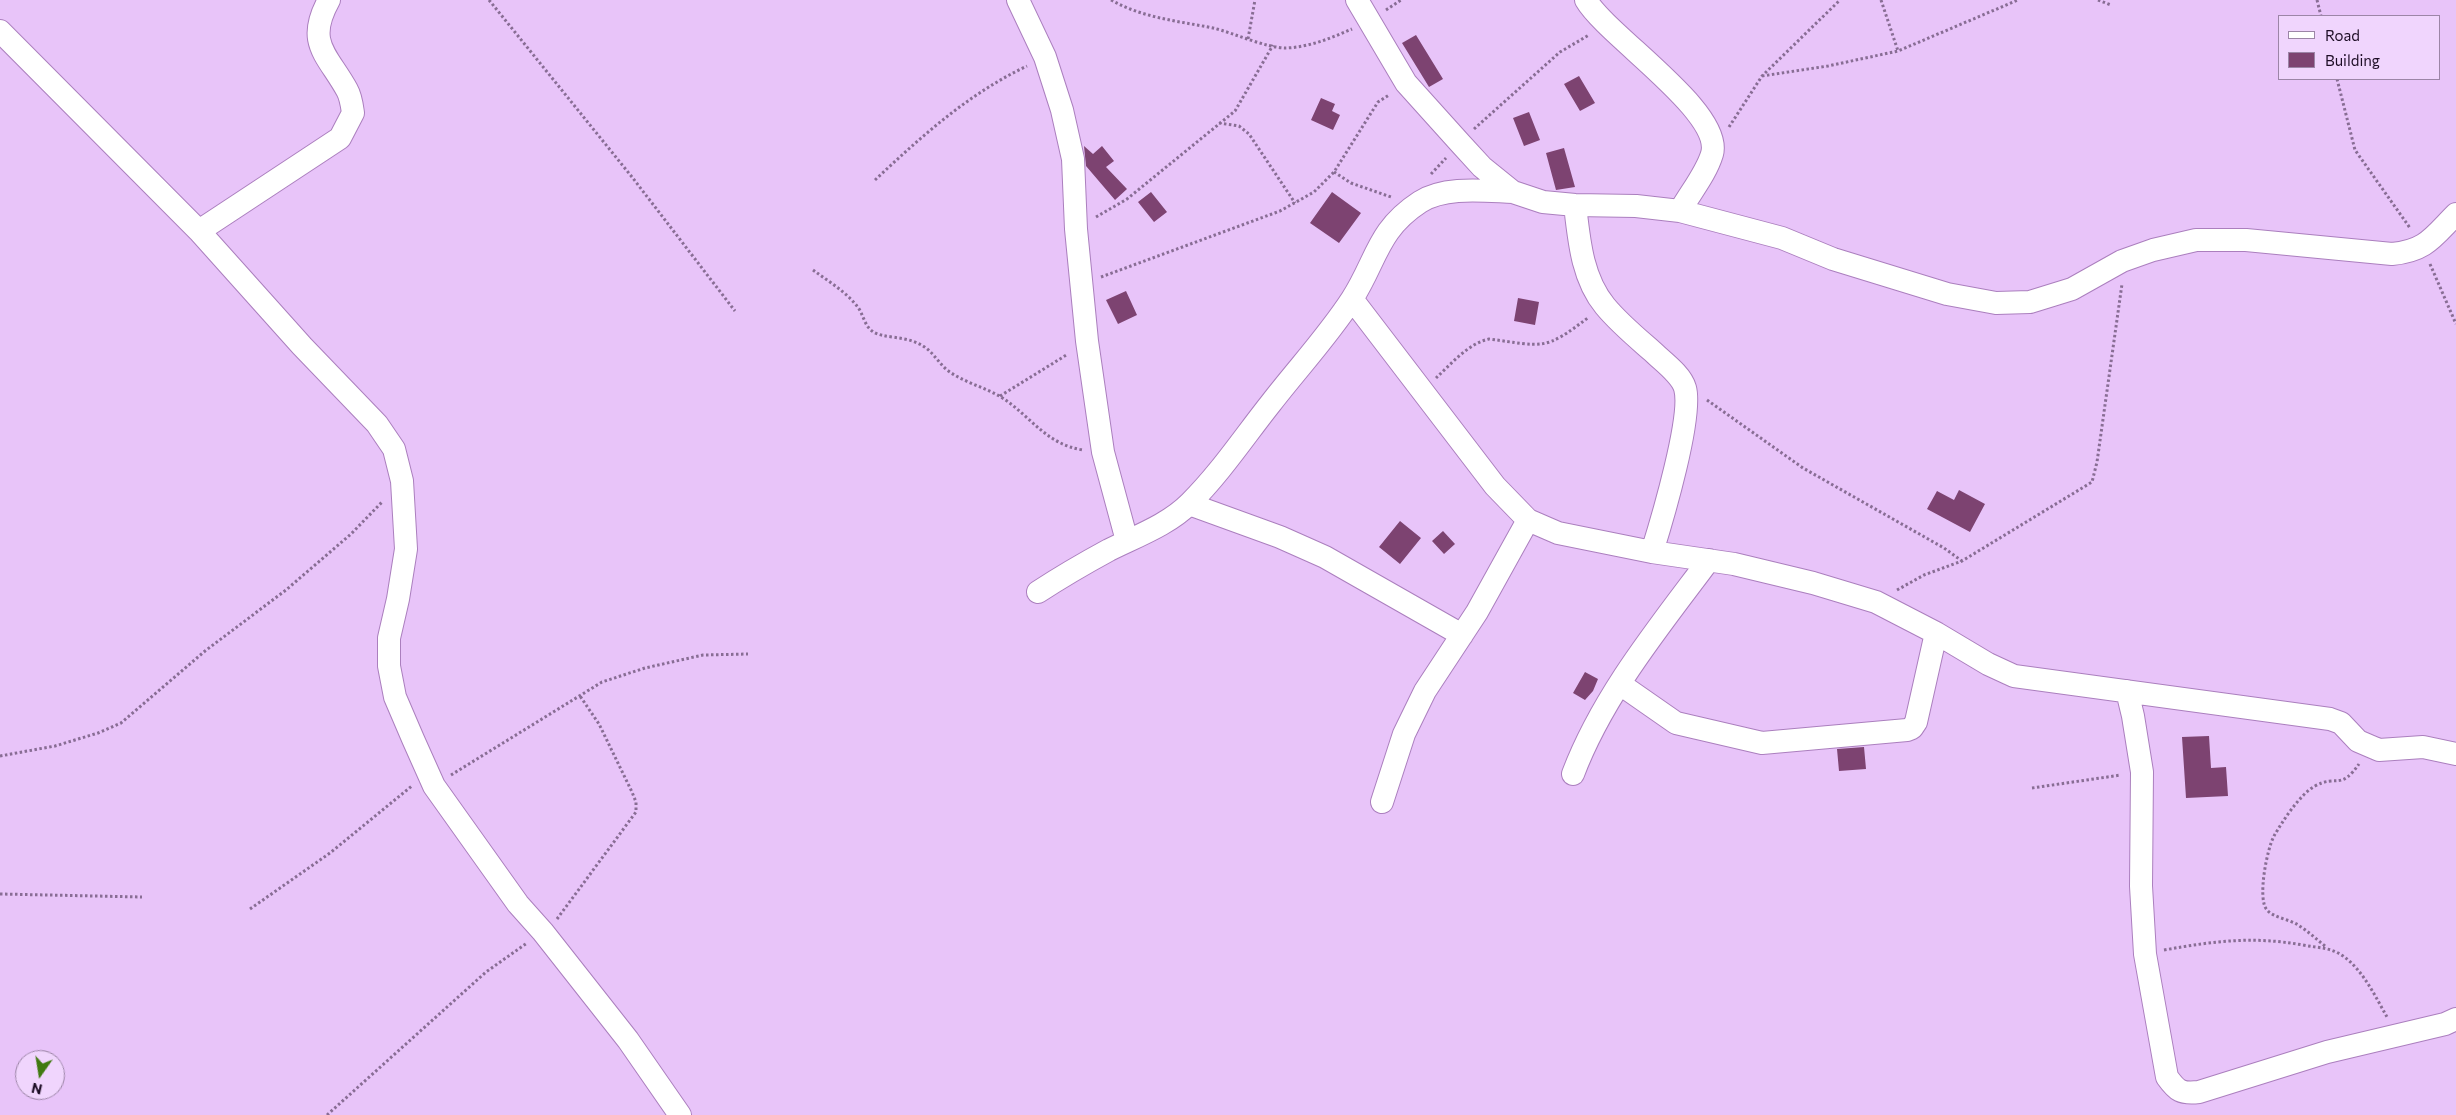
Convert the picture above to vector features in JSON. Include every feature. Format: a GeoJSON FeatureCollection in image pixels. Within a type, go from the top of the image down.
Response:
{"type":"FeatureCollection","features":[{"type":"Feature","properties":{"kind":"street"},"geometry":{"type":"LineString","coordinates":[[199,231],[340,138],[353,113],[348,92],[328,62],[318,40],[319,18],[329,0]]}},
{"type":"Feature","properties":{"kind":"street"},"geometry":{"type":"LineString","coordinates":[[1018,0],[1045,57],[1062,110],[1073,159],[1076,229],[1087,340],[1104,452],[1127,541]]}},
{"type":"Feature","properties":{"kind":"street"},"geometry":{"type":"LineString","coordinates":[[1357,0],[1368,22],[1406,83],[1482,167],[1513,192]]}},
{"type":"Feature","properties":{"kind":"street"},"geometry":{"type":"LineString","coordinates":[[1586,0],[1592,10],[1608,26],[1674,86],[1704,122],[1711,135],[1712,152],[1680,211]]}},
{"type":"Feature","properties":{"kind":"street"},"geometry":{"type":"LineString","coordinates":[[0,31],[199,231],[308,353],[377,424],[394,449],[402,481],[406,549],[398,599],[389,638],[389,666],[395,697],[431,779],[518,904],[543,932],[628,1040],[680,1115]]}},
{"type":"Feature","properties":{"kind":"street"},"geometry":{"type":"LineString","coordinates":[[1038,592],[1084,564],[1156,527],[1189,504],[1223,468],[1352,299],[1368,270],[1380,242],[1395,222],[1422,201],[1450,192],[1513,192],[1543,202],[1575,206],[1636,206],[1680,211],[1782,238],[1833,259],[1947,294],[1996,302],[2030,302],[2072,289],[2122,261],[2153,250],[2196,240],[2246,240],[2392,254],[2407,252],[2423,247],[2456,214]]}},
{"type":"Feature","properties":{"kind":"street"},"geometry":{"type":"LineString","coordinates":[[1575,206],[1579,240],[1587,276],[1604,306],[1672,371],[1685,387],[1686,405],[1678,451],[1667,502],[1652,552]]}},
{"type":"Feature","properties":{"kind":"street"},"geometry":{"type":"LineString","coordinates":[[1352,299],[1495,486],[1528,520],[1558,533],[1652,552],[1709,560],[1813,583],[1876,602],[1936,633],[1988,664],[2014,676],[2330,719],[2341,723],[2358,741],[2379,750],[2423,747],[2456,754]]}},
{"type":"Feature","properties":{"kind":"street"},"geometry":{"type":"LineString","coordinates":[[1189,504],[1280,537],[1325,557],[1462,635]]}},
{"type":"Feature","properties":{"kind":"street"},"geometry":{"type":"LineString","coordinates":[[1382,802],[1404,734],[1425,691],[1477,612],[1528,520]]}},
{"type":"Feature","properties":{"kind":"street"},"geometry":{"type":"LineString","coordinates":[[1573,774],[1583,748],[1620,684],[1709,560]]}},
{"type":"Feature","properties":{"kind":"street"},"geometry":{"type":"LineString","coordinates":[[1620,684],[1676,723],[1762,743],[1907,730],[1912,728],[1916,722],[1936,633]]}},
{"type":"Feature","properties":{"kind":"street"},"geometry":{"type":"LineString","coordinates":[[2126,691],[2133,716],[2142,772],[2141,886],[2145,954],[2167,1077],[2176,1090],[2183,1094],[2199,1092],[2327,1052],[2445,1024],[2456,1019]]}},
{"type":"Feature","properties":{"kind":"path"},"geometry":{"type":"LineString","coordinates":[[489,0],[632,178],[735,311]]}},
{"type":"Feature","properties":{"kind":"path"},"geometry":{"type":"LineString","coordinates":[[1111,0],[1126,9],[1180,24],[1213,28],[1284,48],[1314,44],[1368,22]]}},
{"type":"Feature","properties":{"kind":"path"},"geometry":{"type":"LineString","coordinates":[[1248,39],[1255,0]]}},
{"type":"Feature","properties":{"kind":"path"},"geometry":{"type":"LineString","coordinates":[[1712,152],[1762,76],[1840,0]]}},
{"type":"Feature","properties":{"kind":"path"},"geometry":{"type":"LineString","coordinates":[[1881,0],[1898,51]]}},
{"type":"Feature","properties":{"kind":"path"},"geometry":{"type":"LineString","coordinates":[[1762,76],[1828,66],[1898,51],[2018,0]]}},
{"type":"Feature","properties":{"kind":"path"},"geometry":{"type":"LineString","coordinates":[[2098,0],[2111,5]]}},
{"type":"Feature","properties":{"kind":"path"},"geometry":{"type":"LineString","coordinates":[[2317,0],[2321,15]]}},
{"type":"Feature","properties":{"kind":"path"},"geometry":{"type":"LineString","coordinates":[[1460,143],[1492,111],[1533,78],[1560,52],[1608,26]]}},
{"type":"Feature","properties":{"kind":"path"},"geometry":{"type":"LineString","coordinates":[[1076,229],[1127,199],[1235,111],[1273,45]]}},
{"type":"Feature","properties":{"kind":"path"},"geometry":{"type":"LineString","coordinates":[[875,180],[917,140],[964,102],[992,84],[1045,57]]}},
{"type":"Feature","properties":{"kind":"path"},"geometry":{"type":"LineString","coordinates":[[2337,80],[2355,150],[2423,247],[2456,324]]}},
{"type":"Feature","properties":{"kind":"path"},"geometry":{"type":"LineString","coordinates":[[1081,284],[1175,248],[1229,231],[1295,203],[1314,192],[1334,172],[1354,144],[1378,102],[1406,83]]}},
{"type":"Feature","properties":{"kind":"path"},"geometry":{"type":"LineString","coordinates":[[1219,123],[1239,126],[1249,134],[1295,203]]}},
{"type":"Feature","properties":{"kind":"path"},"geometry":{"type":"LineString","coordinates":[[1334,172],[1351,183],[1384,196],[1422,201]]}},
{"type":"Feature","properties":{"kind":"path"},"geometry":{"type":"LineString","coordinates":[[1876,602],[1924,575],[1962,561],[2092,482],[2097,462],[2121,296],[2122,261]]}},
{"type":"Feature","properties":{"kind":"path"},"geometry":{"type":"LineString","coordinates":[[813,270],[848,296],[859,308],[867,325],[873,332],[912,340],[931,352],[958,378],[1000,396],[1041,432],[1058,442],[1078,449],[1104,452]]}},
{"type":"Feature","properties":{"kind":"path"},"geometry":{"type":"LineString","coordinates":[[1422,393],[1454,361],[1481,340],[1489,339],[1542,345],[1552,343],[1604,306]]}},
{"type":"Feature","properties":{"kind":"path"},"geometry":{"type":"LineString","coordinates":[[1000,396],[1026,382],[1087,340]]}},
{"type":"Feature","properties":{"kind":"path"},"geometry":{"type":"LineString","coordinates":[[1685,387],[1716,405],[1759,439],[1803,468],[1944,548],[1962,561]]}},
{"type":"Feature","properties":{"kind":"path"},"geometry":{"type":"LineString","coordinates":[[0,756],[55,746],[98,733],[121,723],[205,651],[293,583],[351,534],[402,481]]}},
{"type":"Feature","properties":{"kind":"path"},"geometry":{"type":"LineString","coordinates":[[250,909],[431,779],[602,682],[645,668],[703,655],[748,654]]}},
{"type":"Feature","properties":{"kind":"path"},"geometry":{"type":"LineString","coordinates":[[327,1115],[486,972],[543,932],[566,909],[599,859],[622,834],[636,812],[636,802],[632,792],[599,724],[580,696]]}},
{"type":"Feature","properties":{"kind":"path"},"geometry":{"type":"LineString","coordinates":[[2370,746],[2350,777],[2341,782],[2329,781],[2314,786],[2295,806],[2273,838],[2264,880],[2262,902],[2268,911],[2298,924],[2325,947],[2344,957],[2368,983],[2398,1035]]}},
{"type":"Feature","properties":{"kind":"path"},"geometry":{"type":"LineString","coordinates":[[2032,788],[2142,772]]}},
{"type":"Feature","properties":{"kind":"path"},"geometry":{"type":"LineString","coordinates":[[0,894],[142,897]]}},
{"type":"Feature","properties":{"kind":"path"},"geometry":{"type":"LineString","coordinates":[[2145,954],[2205,943],[2249,938],[2325,947]]}},
{"type":"Feature","properties":{"kind":"building"},"geometry":{"type":"Polygon","coordinates":[[[1416,35],[1443,79],[1429,87],[1402,43],[1416,35]]]}},
{"type":"Feature","properties":{"kind":"building"},"geometry":{"type":"Polygon","coordinates":[[[1579,76],[1595,103],[1580,111],[1564,84],[1579,76]]]}},
{"type":"Feature","properties":{"kind":"building"},"geometry":{"type":"Polygon","coordinates":[[[1321,98],[1335,104],[1332,111],[1340,115],[1333,130],[1311,120],[1321,98]]]}},
{"type":"Feature","properties":{"kind":"building"},"geometry":{"type":"Polygon","coordinates":[[[1529,112],[1540,140],[1524,146],[1513,118],[1529,112]]]}},
{"type":"Feature","properties":{"kind":"building"},"geometry":{"type":"Polygon","coordinates":[[[1084,146],[1093,154],[1102,146],[1114,161],[1106,167],[1127,189],[1115,200],[1086,166],[1084,146]]]}},
{"type":"Feature","properties":{"kind":"building"},"geometry":{"type":"Polygon","coordinates":[[[1564,148],[1575,187],[1556,190],[1546,153],[1564,148]]]}},
{"type":"Feature","properties":{"kind":"building"},"geometry":{"type":"Polygon","coordinates":[[[1151,192],[1167,212],[1154,222],[1138,202],[1151,192]]]}},
{"type":"Feature","properties":{"kind":"building"},"geometry":{"type":"Polygon","coordinates":[[[1332,192],[1361,213],[1339,243],[1310,223],[1332,192]]]}},
{"type":"Feature","properties":{"kind":"building"},"geometry":{"type":"Polygon","coordinates":[[[1126,291],[1137,315],[1118,324],[1106,300],[1126,291]]]}},
{"type":"Feature","properties":{"kind":"building"},"geometry":{"type":"Polygon","coordinates":[[[1518,298],[1539,302],[1535,325],[1514,321],[1518,298]]]}},
{"type":"Feature","properties":{"kind":"building"},"geometry":{"type":"Polygon","coordinates":[[[1959,490],[1985,504],[1970,532],[1927,509],[1937,491],[1954,500],[1959,490]]]}},
{"type":"Feature","properties":{"kind":"building"},"geometry":{"type":"Polygon","coordinates":[[[1400,521],[1421,538],[1400,564],[1379,547],[1400,521]]]}},
{"type":"Feature","properties":{"kind":"building"},"geometry":{"type":"Polygon","coordinates":[[[1443,531],[1455,544],[1444,554],[1432,541],[1443,531]]]}},
{"type":"Feature","properties":{"kind":"building"},"geometry":{"type":"Polygon","coordinates":[[[1585,672],[1598,679],[1593,691],[1585,700],[1573,693],[1585,672]]]}},
{"type":"Feature","properties":{"kind":"building"},"geometry":{"type":"Polygon","coordinates":[[[2209,736],[2211,768],[2226,767],[2228,796],[2186,798],[2182,737],[2209,736]]]}},
{"type":"Feature","properties":{"kind":"building"},"geometry":{"type":"Polygon","coordinates":[[[1864,747],[1866,769],[1839,771],[1837,749],[1864,747]]]}}]}
